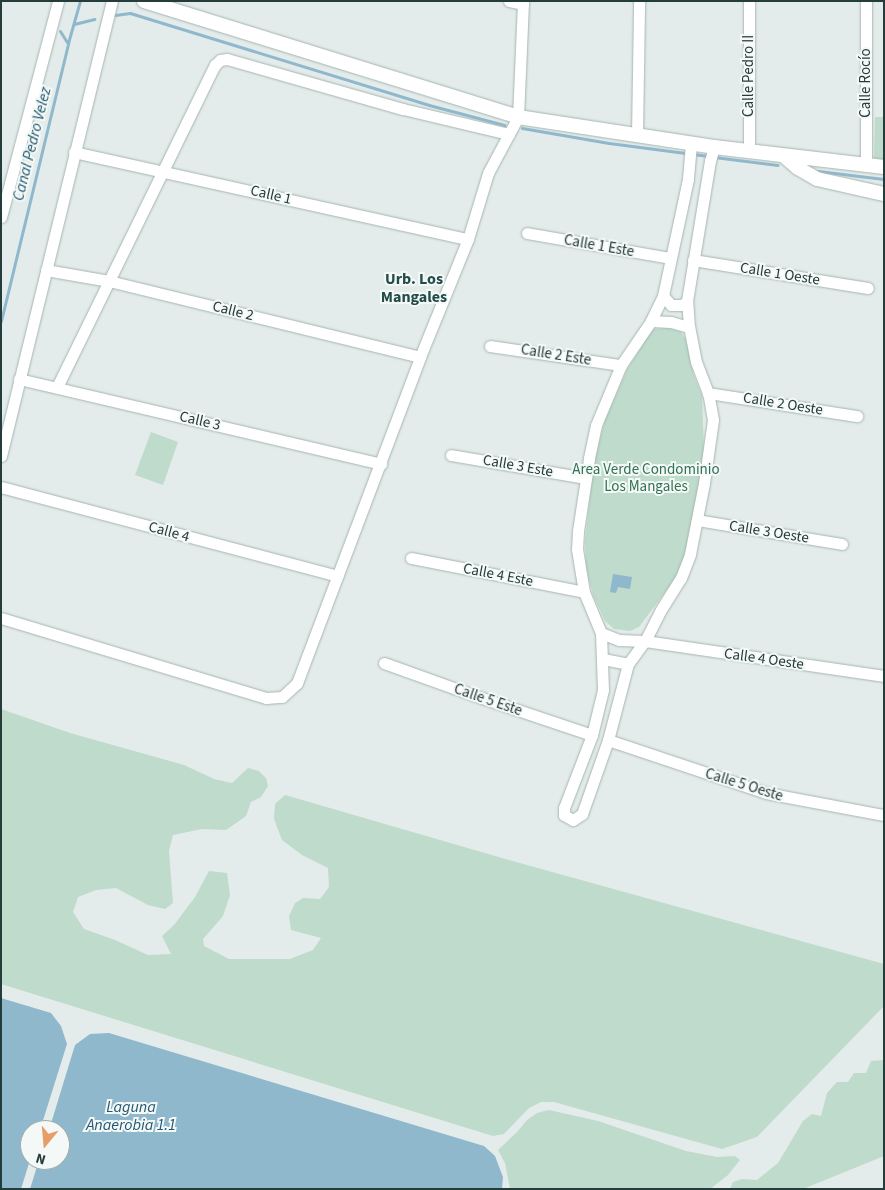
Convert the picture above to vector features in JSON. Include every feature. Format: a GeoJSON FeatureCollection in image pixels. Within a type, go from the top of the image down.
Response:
{"type":"FeatureCollection","features":[{"type":"Feature","properties":{"kind":"street"},"geometry":{"type":"LineString","coordinates":[[1,217],[58,1]]}},
{"type":"Feature","properties":{"kind":"street"},"geometry":{"type":"LineString","coordinates":[[1,456],[112,1]]}},
{"type":"Feature","properties":{"kind":"street"},"geometry":{"type":"LineString","coordinates":[[144,1],[518,117],[637,135],[691,151],[712,154],[749,152],[884,167]]}},
{"type":"Feature","properties":{"kind":"street"},"geometry":{"type":"LineString","coordinates":[[1,618],[266,698],[282,697],[297,683],[420,358],[468,239],[488,173],[518,117],[523,2],[509,1]]}},
{"type":"Feature","properties":{"kind":"street"},"geometry":{"type":"LineString","coordinates":[[637,135],[639,1]]}},
{"type":"Feature","properties":{"kind":"street","name":"Calle Pedro II"},"geometry":{"type":"LineString","coordinates":[[749,1],[749,152]]}},
{"type":"Feature","properties":{"kind":"street","name":"Calle Rocío"},"geometry":{"type":"LineString","coordinates":[[866,1],[866,166]]}},
{"type":"Feature","properties":{"kind":"street"},"geometry":{"type":"LineString","coordinates":[[57,387],[162,170],[215,65],[220,60],[228,59],[403,109],[509,134]]}},
{"type":"Feature","properties":{"kind":"street"},"geometry":{"type":"LineString","coordinates":[[691,151],[663,296],[651,321],[621,365],[596,425],[586,478],[577,549],[584,592],[601,633],[603,690],[592,735],[564,808],[564,815],[570,819],[576,819],[582,814],[608,740],[628,664],[645,641],[662,608],[681,578],[690,554],[711,441],[713,420],[708,393],[696,362],[689,327],[688,301],[693,260],[712,154]]}},
{"type":"Feature","properties":{"kind":"street","name":"Calle 1"},"geometry":{"type":"LineString","coordinates":[[74,152],[468,239]]}},
{"type":"Feature","properties":{"kind":"street"},"geometry":{"type":"LineString","coordinates":[[784,156],[798,168],[817,179],[884,194]]}},
{"type":"Feature","properties":{"kind":"street","name":"Calle 1 Este"},"geometry":{"type":"LineString","coordinates":[[527,233],[670,258]]}},
{"type":"Feature","properties":{"kind":"street","name":"Calle 1 Oeste"},"geometry":{"type":"LineString","coordinates":[[693,260],[868,288]]}},
{"type":"Feature","properties":{"kind":"street","name":"Calle 2"},"geometry":{"type":"LineString","coordinates":[[46,270],[109,281],[420,358]]}},
{"type":"Feature","properties":{"kind":"street"},"geometry":{"type":"LineString","coordinates":[[663,296],[671,305],[682,305],[688,301]]}},
{"type":"Feature","properties":{"kind":"street"},"geometry":{"type":"LineString","coordinates":[[651,321],[671,322],[689,327]]}},
{"type":"Feature","properties":{"kind":"street","name":"Calle 2 Este"},"geometry":{"type":"LineString","coordinates":[[490,346],[621,365]]}},
{"type":"Feature","properties":{"kind":"street","name":"Calle 3"},"geometry":{"type":"LineString","coordinates":[[19,379],[381,464]]}},
{"type":"Feature","properties":{"kind":"street","name":"Calle 2 Oeste"},"geometry":{"type":"LineString","coordinates":[[708,393],[857,416]]}},
{"type":"Feature","properties":{"kind":"street","name":"Calle 3 Este"},"geometry":{"type":"LineString","coordinates":[[451,455],[586,478]]}},
{"type":"Feature","properties":{"kind":"street","name":"Calle 4"},"geometry":{"type":"LineString","coordinates":[[1,487],[337,576]]}},
{"type":"Feature","properties":{"kind":"street","name":"Calle 3 Oeste"},"geometry":{"type":"LineString","coordinates":[[697,520],[842,544]]}},
{"type":"Feature","properties":{"kind":"street","name":"Calle 4 Este"},"geometry":{"type":"LineString","coordinates":[[411,558],[584,592]]}},
{"type":"Feature","properties":{"kind":"street","name":"Calle 4 Oeste"},"geometry":{"type":"LineString","coordinates":[[601,633],[619,640],[645,641],[884,676]]}},
{"type":"Feature","properties":{"kind":"street"},"geometry":{"type":"LineString","coordinates":[[603,659],[628,664]]}},
{"type":"Feature","properties":{"kind":"street","name":"Calle 5 Este"},"geometry":{"type":"LineString","coordinates":[[384,663],[474,696],[592,735]]}},
{"type":"Feature","properties":{"kind":"street","name":"Calle 5 Oeste"},"geometry":{"type":"LineString","coordinates":[[608,740],[766,793],[884,815]]}},
{"type":"Feature","properties":{"kind":"green space"},"geometry":{"type":"Polygon","coordinates":[[[875,117],[884,117],[884,161],[874,161],[875,117]]]}},
{"type":"Feature","properties":{"kind":"green space","name":"Area Verde Condominio Los Mangales"},"geometry":{"type":"Polygon","coordinates":[[[667,328],[681,332],[686,339],[694,376],[702,396],[704,451],[698,488],[687,550],[677,576],[639,627],[630,631],[614,629],[605,621],[593,595],[586,567],[585,541],[594,462],[605,420],[627,370],[649,334],[654,329],[667,328]]]}},
{"type":"Feature","properties":{"kind":"green space"},"geometry":{"type":"Polygon","coordinates":[[[151,432],[178,442],[163,485],[135,475],[151,432]]]}},
{"type":"Feature","properties":{"kind":"green space"},"geometry":{"type":"Polygon","coordinates":[[[1,709],[70,733],[184,765],[214,779],[232,783],[248,768],[259,771],[266,778],[268,786],[261,797],[251,802],[246,816],[226,830],[202,829],[173,835],[169,851],[173,903],[165,909],[148,905],[116,888],[96,890],[78,897],[73,912],[84,929],[148,955],[171,954],[162,936],[174,925],[195,897],[209,871],[227,873],[230,895],[223,916],[203,939],[204,946],[229,959],[290,959],[313,950],[321,938],[291,930],[289,916],[295,903],[303,898],[320,899],[329,887],[328,868],[302,855],[282,840],[274,819],[275,804],[285,795],[502,858],[884,964],[884,1006],[757,1137],[722,1149],[554,1102],[541,1102],[529,1108],[504,1134],[493,1136],[1,984],[1,709]]]}},
{"type":"Feature","properties":{"kind":"green space"},"geometry":{"type":"Polygon","coordinates":[[[884,1060],[884,1156],[803,1189],[730,1189],[733,1182],[742,1179],[757,1180],[778,1163],[803,1121],[812,1114],[821,1116],[827,1093],[837,1082],[848,1082],[854,1073],[866,1073],[871,1061],[884,1060]]]}},
{"type":"Feature","properties":{"kind":"green space"},"geometry":{"type":"Polygon","coordinates":[[[549,1110],[598,1121],[686,1151],[717,1157],[735,1156],[740,1160],[728,1175],[710,1189],[510,1189],[505,1163],[498,1150],[527,1120],[537,1113],[549,1110]]]}},
{"type":"Feature","properties":{"kind":"water"},"geometry":{"type":"Polygon","coordinates":[[[613,574],[632,577],[630,589],[618,587],[616,593],[610,592],[613,574]]]}},
{"type":"Feature","properties":{"kind":"water"},"geometry":{"type":"Polygon","coordinates":[[[1,998],[51,1013],[61,1026],[67,1044],[43,1120],[20,1120],[20,1170],[27,1170],[21,1189],[1,1189],[1,998]]]}},
{"type":"Feature","properties":{"kind":"water","name":"Laguna Anaerobia 1.1"},"geometry":{"type":"Polygon","coordinates":[[[109,1033],[484,1146],[495,1156],[503,1177],[502,1189],[30,1189],[36,1170],[70,1170],[70,1120],[52,1120],[75,1045],[90,1034],[109,1033]]]}},
{"type":"Feature","properties":{"kind":"waterway","name":"Canal Pedro Velez"},"geometry":{"type":"LineString","coordinates":[[1,321],[68,43],[80,1]]}},
{"type":"Feature","properties":{"kind":"waterway"},"geometry":{"type":"LineString","coordinates":[[115,15],[130,13],[429,105],[504,125]]}},
{"type":"Feature","properties":{"kind":"waterway"},"geometry":{"type":"LineString","coordinates":[[74,24],[94,19]]}},
{"type":"Feature","properties":{"kind":"waterway"},"geometry":{"type":"LineString","coordinates":[[60,31],[67,42]]}},
{"type":"Feature","properties":{"kind":"waterway"},"geometry":{"type":"LineString","coordinates":[[522,128],[609,143],[708,156]]}},
{"type":"Feature","properties":{"kind":"waterway"},"geometry":{"type":"LineString","coordinates":[[714,157],[778,165]]}},
{"type":"Feature","properties":{"kind":"waterway"},"geometry":{"type":"LineString","coordinates":[[818,171],[884,179]]}},
{"type":"Feature","properties":{"kind":"district","name":"Urb. Los Mangales"},"geometry":{"type":"Point","coordinates":[414,288]}}]}
